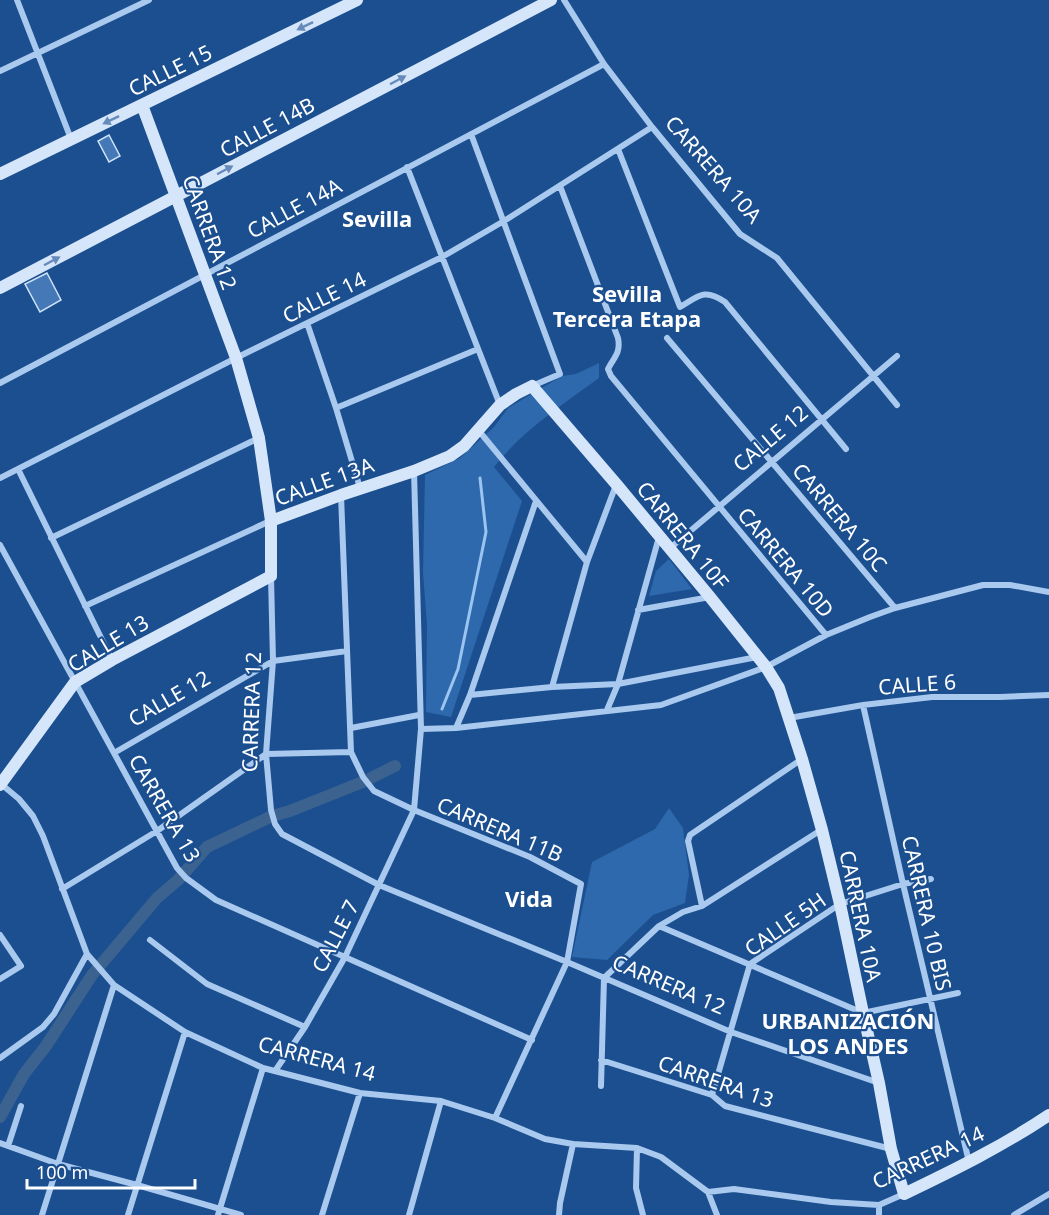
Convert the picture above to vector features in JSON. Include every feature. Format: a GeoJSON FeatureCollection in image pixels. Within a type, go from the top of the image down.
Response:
{"type":"FeatureCollection","features":[{"type":"Feature","properties":{"kind":"street"},"geometry":{"type":"LineString","coordinates":[[17,0],[71,140]]}},
{"type":"Feature","properties":{"kind":"street"},"geometry":{"type":"LineString","coordinates":[[0,71],[149,0]]}},
{"type":"Feature","properties":{"kind":"street","name":"CALLE 14B"},"geometry":{"type":"LineString","coordinates":[[0,288],[551,0]]}},
{"type":"Feature","properties":{"kind":"street","name":"CARRERA 10A"},"geometry":{"type":"LineString","coordinates":[[564,0],[604,64],[652,127],[740,234],[777,258],[897,405]]}},
{"type":"Feature","properties":{"kind":"street","name":"CALLE 15"},"geometry":{"type":"LineString","coordinates":[[0,174],[352,1]]}},
{"type":"Feature","properties":{"kind":"street","name":"CALLE 14A"},"geometry":{"type":"LineString","coordinates":[[0,382],[604,64]]}},
{"type":"Feature","properties":{"kind":"street","name":"CARRERA 12"},"geometry":{"type":"LineString","coordinates":[[142,105],[236,358],[259,438],[271,521],[273,661],[266,754],[271,810],[275,824],[282,834],[379,885],[731,1032],[879,1083]]}},
{"type":"Feature","properties":{"kind":"street","name":"CALLE 14"},"geometry":{"type":"LineString","coordinates":[[0,478],[442,257],[504,221],[652,127]]}},
{"type":"Feature","properties":{"kind":"street"},"geometry":{"type":"LineString","coordinates":[[471,134],[504,221]]}},
{"type":"Feature","properties":{"kind":"street"},"geometry":{"type":"LineString","coordinates":[[618,149],[680,307],[701,295],[713,294],[725,302],[846,449]]}},
{"type":"Feature","properties":{"kind":"street"},"geometry":{"type":"LineString","coordinates":[[407,167],[500,405]]}},
{"type":"Feature","properties":{"kind":"street","name":"CARRERA 10D"},"geometry":{"type":"LineString","coordinates":[[560,186],[618,338],[617,356],[608,369],[611,376],[826,635]]}},
{"type":"Feature","properties":{"kind":"street","name":"CALLE 13A"},"geometry":{"type":"LineString","coordinates":[[86,606],[271,521],[414,471],[450,456],[464,446],[500,405],[516,394],[560,374],[504,221]]}},
{"type":"Feature","properties":{"kind":"street"},"geometry":{"type":"LineString","coordinates":[[307,323],[360,489]]}},
{"type":"Feature","properties":{"kind":"street","name":"CARRERA 10C"},"geometry":{"type":"LineString","coordinates":[[667,338],[895,608]]}},
{"type":"Feature","properties":{"kind":"street"},"geometry":{"type":"LineString","coordinates":[[336,408],[478,349]]}},
{"type":"Feature","properties":{"kind":"street","name":"CALLE 12"},"geometry":{"type":"LineString","coordinates":[[669,549],[897,356]]}},
{"type":"Feature","properties":{"kind":"street","name":"CARRERA 10F"},"geometry":{"type":"LineString","coordinates":[[532,386],[617,484],[762,662],[779,688],[789,718]]}},
{"type":"Feature","properties":{"kind":"street"},"geometry":{"type":"LineString","coordinates":[[479,430],[587,562]]}},
{"type":"Feature","properties":{"kind":"street"},"geometry":{"type":"LineString","coordinates":[[51,538],[259,438]]}},
{"type":"Feature","properties":{"kind":"street"},"geometry":{"type":"LineString","coordinates":[[18,469],[112,660]]}},
{"type":"Feature","properties":{"kind":"street"},"geometry":{"type":"LineString","coordinates":[[414,471],[421,729],[414,810]]}},
{"type":"Feature","properties":{"kind":"street"},"geometry":{"type":"LineString","coordinates":[[552,687],[587,562],[617,484]]}},
{"type":"Feature","properties":{"kind":"street","name":"CARRERA 11B"},"geometry":{"type":"LineString","coordinates":[[341,495],[351,752],[363,777],[374,791],[414,810],[530,857],[581,884],[567,962]]}},
{"type":"Feature","properties":{"kind":"street"},"geometry":{"type":"LineString","coordinates":[[456,728],[470,695],[536,501]]}},
{"type":"Feature","properties":{"kind":"street"},"geometry":{"type":"LineString","coordinates":[[608,710],[618,684],[659,537]]}},
{"type":"Feature","properties":{"kind":"street","name":"CARRERA 13"},"geometry":{"type":"LineString","coordinates":[[0,545],[177,868],[186,878],[216,900],[532,1040]]}},
{"type":"Feature","properties":{"kind":"street","name":"CALLE 13"},"geometry":{"type":"LineString","coordinates":[[0,784],[75,682],[271,576]]}},
{"type":"Feature","properties":{"kind":"street"},"geometry":{"type":"LineString","coordinates":[[421,729],[456,728],[661,705],[870,616],[895,608],[983,585],[1010,585],[1049,592]]}},
{"type":"Feature","properties":{"kind":"street"},"geometry":{"type":"LineString","coordinates":[[638,610],[710,597]]}},
{"type":"Feature","properties":{"kind":"street","name":"CALLE 12"},"geometry":{"type":"LineString","coordinates":[[114,753],[273,661],[347,651]]}},
{"type":"Feature","properties":{"kind":"street"},"geometry":{"type":"LineString","coordinates":[[470,695],[552,687],[618,684],[762,662]]}},
{"type":"Feature","properties":{"kind":"street","name":"CALLE 6"},"geometry":{"type":"LineString","coordinates":[[789,718],[863,705],[932,697],[1049,695]]}},
{"type":"Feature","properties":{"kind":"street","name":"CARRERA 10 BIS"},"geometry":{"type":"LineString","coordinates":[[863,705],[969,1162]]}},
{"type":"Feature","properties":{"kind":"street"},"geometry":{"type":"LineString","coordinates":[[351,728],[419,715]]}},
{"type":"Feature","properties":{"kind":"street","name":"CARRERA 10A"},"geometry":{"type":"LineString","coordinates":[[789,718],[822,830],[840,904],[891,1149],[904,1194]]}},
{"type":"Feature","properties":{"kind":"street"},"geometry":{"type":"LineString","coordinates":[[62,889],[157,831],[266,754],[351,752]]}},
{"type":"Feature","properties":{"kind":"street"},"geometry":{"type":"LineString","coordinates":[[702,906],[688,841],[690,835],[802,759]]}},
{"type":"Feature","properties":{"kind":"street","name":"CARRERA 14"},"geometry":{"type":"LineString","coordinates":[[0,784],[19,799],[33,816],[43,836],[87,954],[105,976],[114,985],[185,1032],[263,1068],[360,1093],[441,1101],[495,1118],[545,1139],[573,1144],[637,1148],[661,1156],[708,1192],[734,1190],[831,1203],[879,1205],[1015,1138],[1049,1115]]}},
{"type":"Feature","properties":{"kind":"street","name":"CALLE 7"},"geometry":{"type":"LineString","coordinates":[[275,1071],[305,1027],[345,957],[414,810]]}},
{"type":"Feature","properties":{"kind":"street"},"geometry":{"type":"LineString","coordinates":[[601,1086],[604,978],[659,926],[684,912],[702,906],[822,830]]}},
{"type":"Feature","properties":{"kind":"street","name":"CALLE 5H"},"geometry":{"type":"LineString","coordinates":[[712,1095],[750,964],[840,904],[903,884],[932,879]]}},
{"type":"Feature","properties":{"kind":"street"},"geometry":{"type":"LineString","coordinates":[[659,926],[862,1013],[958,993]]}},
{"type":"Feature","properties":{"kind":"street"},"geometry":{"type":"LineString","coordinates":[[0,935],[21,966],[0,979]]}},
{"type":"Feature","properties":{"kind":"street"},"geometry":{"type":"LineString","coordinates":[[150,940],[207,984],[305,1027]]}},
{"type":"Feature","properties":{"kind":"street"},"geometry":{"type":"LineString","coordinates":[[0,1058],[43,1027],[54,1014],[87,954]]}},
{"type":"Feature","properties":{"kind":"street"},"geometry":{"type":"LineString","coordinates":[[495,1118],[567,962]]}},
{"type":"Feature","properties":{"kind":"street"},"geometry":{"type":"LineString","coordinates":[[42,1215],[114,985]]}},
{"type":"Feature","properties":{"kind":"street"},"geometry":{"type":"LineString","coordinates":[[128,1215],[185,1032]]}},
{"type":"Feature","properties":{"kind":"street","name":"CARRERA 13"},"geometry":{"type":"LineString","coordinates":[[602,1060],[712,1095],[725,1106],[891,1149]]}},
{"type":"Feature","properties":{"kind":"street"},"geometry":{"type":"LineString","coordinates":[[219,1212],[263,1068]]}},
{"type":"Feature","properties":{"kind":"street"},"geometry":{"type":"LineString","coordinates":[[322,1215],[360,1093]]}},
{"type":"Feature","properties":{"kind":"street"},"geometry":{"type":"LineString","coordinates":[[409,1215],[441,1101]]}},
{"type":"Feature","properties":{"kind":"street"},"geometry":{"type":"LineString","coordinates":[[8,1146],[21,1106]]}},
{"type":"Feature","properties":{"kind":"street"},"geometry":{"type":"LineString","coordinates":[[0,1143],[58,1164],[137,1185],[219,1212],[241,1215]]}},
{"type":"Feature","properties":{"kind":"street"},"geometry":{"type":"LineString","coordinates":[[559,1215],[573,1144]]}},
{"type":"Feature","properties":{"kind":"street"},"geometry":{"type":"LineString","coordinates":[[637,1148],[636,1188],[643,1215]]}},
{"type":"Feature","properties":{"kind":"street"},"geometry":{"type":"LineString","coordinates":[[708,1192],[717,1215]]}},
{"type":"Feature","properties":{"kind":"street"},"geometry":{"type":"LineString","coordinates":[[1014,1215],[1049,1194]]}},
{"type":"Feature","properties":{"kind":"street"},"geometry":{"type":"LineString","coordinates":[[879,1205],[879,1215]]}},
{"type":"Feature","properties":{"kind":"shaded area"},"geometry":{"type":"Polygon","coordinates":[[[599,363],[599,378],[530,430],[494,467],[522,501],[451,717],[426,712],[427,625],[423,573],[425,475],[460,458],[494,427],[508,408],[562,376],[576,374],[599,363]]]}},
{"type":"Feature","properties":{"kind":"shaded area"},"geometry":{"type":"Polygon","coordinates":[[[669,559],[692,589],[649,596],[656,571],[669,559]]]}},
{"type":"Feature","properties":{"kind":"shaded area"},"geometry":{"type":"Polygon","coordinates":[[[669,808],[683,828],[689,875],[685,903],[653,915],[607,960],[572,957],[592,862],[655,829],[669,808]]]}},
{"type":"Feature","properties":{"kind":"building"},"geometry":{"type":"Polygon","coordinates":[[[109,135],[120,156],[109,162],[98,141],[109,135]]]}},
{"type":"Feature","properties":{"kind":"building"},"geometry":{"type":"Polygon","coordinates":[[[47,273],[61,300],[40,312],[25,284],[47,273]]]}},
{"type":"Feature","properties":{"kind":"waterway"},"geometry":{"type":"LineString","coordinates":[[442,709],[458,669],[486,532],[480,478]]}},
{"type":"Feature","properties":{"kind":"waterway"},"geometry":{"type":"LineString","coordinates":[[0,1117],[24,1074],[46,1046],[92,975],[157,898],[178,880],[207,847],[272,816],[365,781],[395,766]]}},
{"type":"Feature","properties":{"kind":"district","name":"Sevilla"},"geometry":{"type":"Point","coordinates":[377,218]}},
{"type":"Feature","properties":{"kind":"district","name":"Sevilla Tercera Etapa"},"geometry":{"type":"Point","coordinates":[627,306]}},
{"type":"Feature","properties":{"kind":"district","name":"Vida"},"geometry":{"type":"Point","coordinates":[529,898]}},
{"type":"Feature","properties":{"kind":"district","name":"URBANIZACIÓN LOS ANDES"},"geometry":{"type":"Point","coordinates":[848,1032]}}]}
